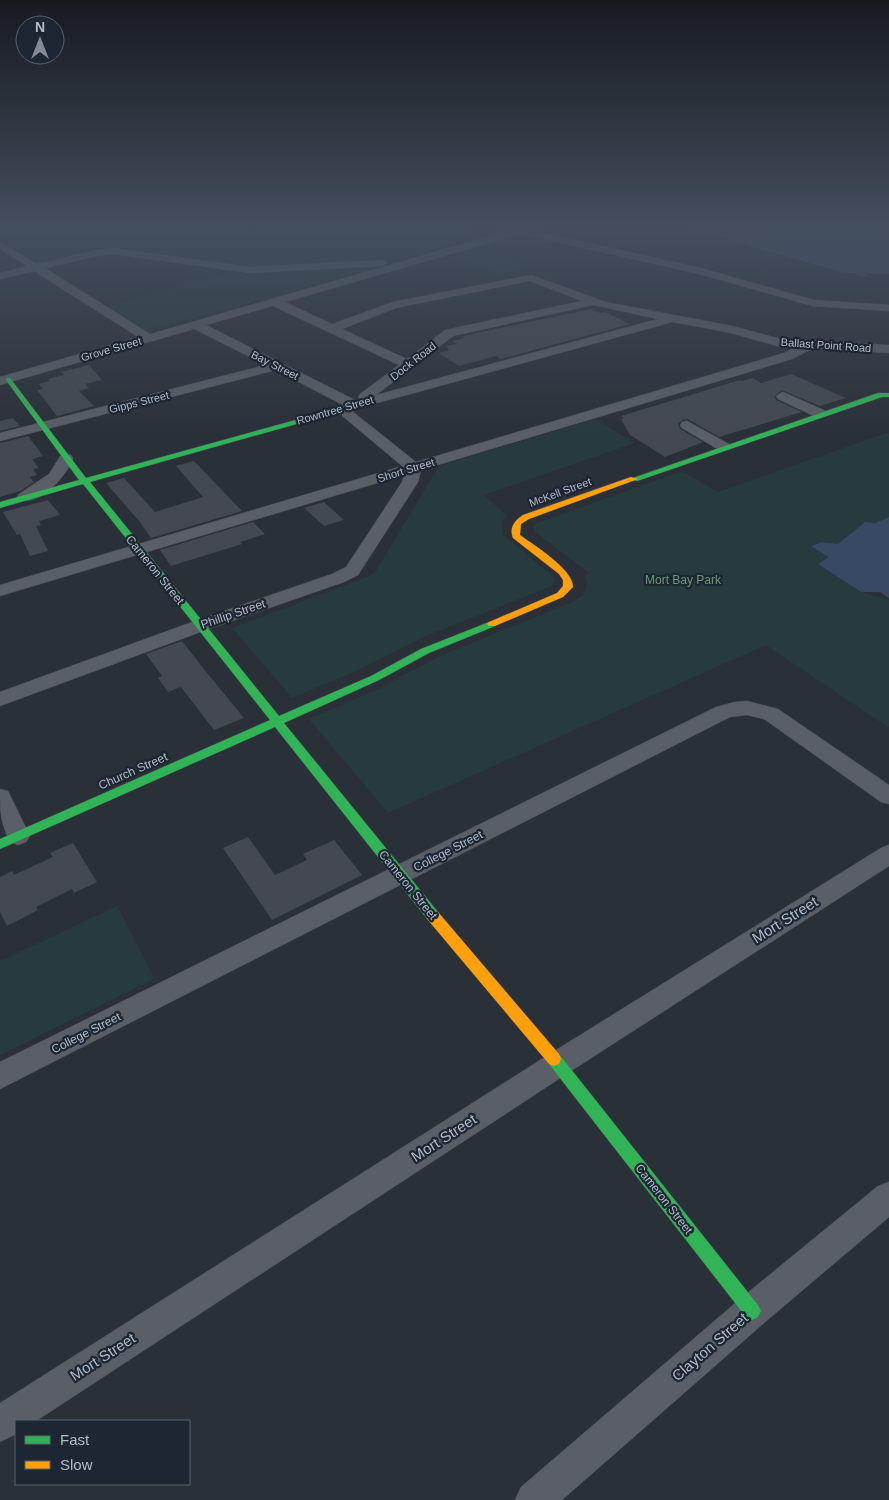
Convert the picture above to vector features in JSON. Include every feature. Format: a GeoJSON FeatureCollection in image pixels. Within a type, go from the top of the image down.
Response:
{"type":"FeatureCollection","features":[{"type":"Feature","properties":{"kind":"street"},"geometry":{"type":"LineString","coordinates":[[79,295],[148,338]]}},
{"type":"Feature","properties":{"kind":"street","name":"Grove Street"},"geometry":{"type":"LineString","coordinates":[[4,380],[300,295]]}},
{"type":"Feature","properties":{"kind":"street","name":"Ballast Point Road"},"geometry":{"type":"LineString","coordinates":[[330,329],[393,305],[444,295]]}},
{"type":"Feature","properties":{"kind":"street","name":"Ballast Point Road"},"geometry":{"type":"LineString","coordinates":[[575,295],[593,302],[732,330],[777,342],[889,348]]}},
{"type":"Feature","properties":{"kind":"street"},"geometry":{"type":"LineString","coordinates":[[785,295],[813,303],[889,308]]}},
{"type":"Feature","properties":{"kind":"street"},"geometry":{"type":"LineString","coordinates":[[275,302],[407,364]]}},
{"type":"Feature","properties":{"kind":"street","name":"Dock Road"},"geometry":{"type":"LineString","coordinates":[[384,391],[407,364],[449,333],[593,302]]}},
{"type":"Feature","properties":{"kind":"street","name":"Rowntree Street"},"geometry":{"type":"LineString","coordinates":[[0,505],[348,407],[384,391],[671,319]]}},
{"type":"Feature","properties":{"kind":"street","name":"Bay Street"},"geometry":{"type":"LineString","coordinates":[[196,325],[278,366],[348,407],[414,468]]}},
{"type":"Feature","properties":{"kind":"street","name":"Short Street"},"geometry":{"type":"LineString","coordinates":[[0,591],[788,356],[810,345]]}},
{"type":"Feature","properties":{"kind":"street","name":"Gipps Street"},"geometry":{"type":"LineString","coordinates":[[0,437],[278,366]]}},
{"type":"Feature","properties":{"kind":"street","name":"Cameron Street"},"geometry":{"type":"LineString","coordinates":[[4,380],[43,426],[84,481],[276,722],[290,736],[399,876],[558,1064],[752,1311]]}},
{"type":"Feature","properties":{"kind":"street","name":"McKell Street"},"geometry":{"type":"LineString","coordinates":[[276,722],[375,678],[425,651],[560,595],[568,587],[568,580],[562,572],[516,536],[514,528],[517,522],[724,447],[881,395],[889,395]]}},
{"type":"Feature","properties":{"kind":"street"},"geometry":{"type":"LineString","coordinates":[[783,396],[821,414]]}},
{"type":"Feature","properties":{"kind":"street"},"geometry":{"type":"LineString","coordinates":[[687,425],[724,447]]}},
{"type":"Feature","properties":{"kind":"street"},"geometry":{"type":"LineString","coordinates":[[25,498],[55,477],[66,458]]}},
{"type":"Feature","properties":{"kind":"street","name":"Phillip Street"},"geometry":{"type":"LineString","coordinates":[[0,700],[199,626],[338,578],[352,571],[410,482],[414,468]]}},
{"type":"Feature","properties":{"kind":"street","name":"College Street"},"geometry":{"type":"LineString","coordinates":[[0,1076],[734,708],[754,708],[771,714],[889,796]]}},
{"type":"Feature","properties":{"kind":"street","name":"Church Street"},"geometry":{"type":"LineString","coordinates":[[9,840],[276,722]]}},
{"type":"Feature","properties":{"kind":"street"},"geometry":{"type":"LineString","coordinates":[[0,797],[9,840]]}},
{"type":"Feature","properties":{"kind":"street","name":"Mort Street"},"geometry":{"type":"LineString","coordinates":[[0,1424],[558,1064],[889,854]]}},
{"type":"Feature","properties":{"kind":"street","name":"Clayton Street"},"geometry":{"type":"LineString","coordinates":[[534,1500],[752,1311],[889,1197]]}},
{"type":"Feature","properties":{"kind":"green space"},"geometry":{"type":"Polygon","coordinates":[[[149,295],[278,295],[146,331],[107,306],[149,295]]]}},
{"type":"Feature","properties":{"kind":"green space"},"geometry":{"type":"Polygon","coordinates":[[[595,419],[635,443],[484,495],[507,516],[502,521],[503,535],[553,576],[555,580],[552,586],[426,636],[354,672],[292,698],[232,628],[374,574],[439,466],[595,419]]]}},
{"type":"Feature","properties":{"kind":"green space","name":"Mort Bay Park"},"geometry":{"type":"Polygon","coordinates":[[[889,432],[889,517],[875,523],[865,522],[838,544],[822,542],[830,557],[818,564],[861,592],[889,600],[889,728],[766,645],[388,813],[309,719],[376,690],[440,656],[572,602],[584,594],[587,583],[585,575],[589,573],[535,532],[533,527],[537,523],[682,471],[718,492],[889,432]]]}},
{"type":"Feature","properties":{"kind":"green space"},"geometry":{"type":"Polygon","coordinates":[[[117,906],[155,979],[0,1055],[0,961],[117,906]]]}},
{"type":"Feature","properties":{"kind":"water"},"geometry":{"type":"Polygon","coordinates":[[[889,517],[889,598],[880,592],[861,592],[818,564],[829,557],[811,546],[822,542],[838,544],[865,522],[875,523],[889,517]]]}},
{"type":"Feature","properties":{"kind":"building"},"geometry":{"type":"Polygon","coordinates":[[[591,309],[600,313],[605,312],[630,324],[501,359],[496,356],[459,366],[439,353],[449,350],[446,346],[456,344],[452,341],[465,338],[463,336],[591,309]]]}},
{"type":"Feature","properties":{"kind":"building"},"geometry":{"type":"Polygon","coordinates":[[[89,365],[102,380],[85,384],[89,388],[79,391],[94,406],[57,416],[37,390],[43,389],[39,384],[50,381],[48,379],[64,375],[61,372],[89,365]]]}},
{"type":"Feature","properties":{"kind":"building"},"geometry":{"type":"Polygon","coordinates":[[[791,374],[846,398],[820,406],[782,390],[774,396],[776,400],[802,412],[719,437],[688,419],[682,420],[678,424],[680,429],[703,442],[665,457],[630,435],[621,419],[624,418],[621,416],[740,380],[753,378],[761,383],[791,374]]]}},
{"type":"Feature","properties":{"kind":"building"},"geometry":{"type":"Polygon","coordinates":[[[13,418],[20,426],[0,431],[0,421],[13,418]]]}},
{"type":"Feature","properties":{"kind":"building"},"geometry":{"type":"Polygon","coordinates":[[[28,436],[43,456],[32,459],[39,468],[33,469],[37,475],[30,477],[34,482],[20,491],[0,497],[0,443],[28,436]]]}},
{"type":"Feature","properties":{"kind":"building"},"geometry":{"type":"Polygon","coordinates":[[[194,461],[242,511],[151,538],[140,522],[106,483],[124,478],[155,512],[203,497],[176,466],[194,461]]]}},
{"type":"Feature","properties":{"kind":"building"},"geometry":{"type":"Polygon","coordinates":[[[48,500],[60,515],[39,521],[41,525],[36,526],[48,551],[30,556],[20,534],[17,535],[3,512],[48,500]]]}},
{"type":"Feature","properties":{"kind":"building"},"geometry":{"type":"Polygon","coordinates":[[[324,502],[344,520],[324,526],[304,508],[324,502]]]}},
{"type":"Feature","properties":{"kind":"building"},"geometry":{"type":"Polygon","coordinates":[[[253,522],[265,534],[240,542],[242,544],[171,566],[160,550],[253,522]]]}},
{"type":"Feature","properties":{"kind":"building"},"geometry":{"type":"Polygon","coordinates":[[[182,641],[244,718],[214,730],[181,687],[168,692],[158,678],[162,676],[146,654],[182,641]]]}},
{"type":"Feature","properties":{"kind":"building"},"geometry":{"type":"Polygon","coordinates":[[[248,837],[275,875],[307,860],[303,854],[334,840],[362,875],[272,920],[223,848],[248,837]]]}},
{"type":"Feature","properties":{"kind":"building"},"geometry":{"type":"Polygon","coordinates":[[[73,843],[97,882],[74,893],[72,889],[36,907],[38,910],[7,926],[0,912],[0,877],[12,871],[14,875],[53,857],[50,853],[73,843]]]}},
{"type":"Feature","properties":{"kind":"traffic: fast"},"geometry":{"type":"LineString","coordinates":[[8,379],[66,458],[433,916]]}},
{"type":"Feature","properties":{"kind":"traffic: fast"},"geometry":{"type":"LineString","coordinates":[[634,479],[881,395],[889,395]]}},
{"type":"Feature","properties":{"kind":"traffic: fast"},"geometry":{"type":"LineString","coordinates":[[0,505],[354,405]]}},
{"type":"Feature","properties":{"kind":"traffic: fast"},"geometry":{"type":"LineString","coordinates":[[0,844],[375,678],[425,651],[492,624]]}},
{"type":"Feature","properties":{"kind":"traffic: fast"},"geometry":{"type":"LineString","coordinates":[[554,1059],[752,1311]]}},
{"type":"Feature","properties":{"kind":"traffic: slow"},"geometry":{"type":"LineString","coordinates":[[492,624],[560,595],[568,587],[568,580],[562,572],[516,536],[515,530],[518,523],[526,517],[634,479]]}},
{"type":"Feature","properties":{"kind":"traffic: slow"},"geometry":{"type":"LineString","coordinates":[[433,916],[554,1059]]}}]}
